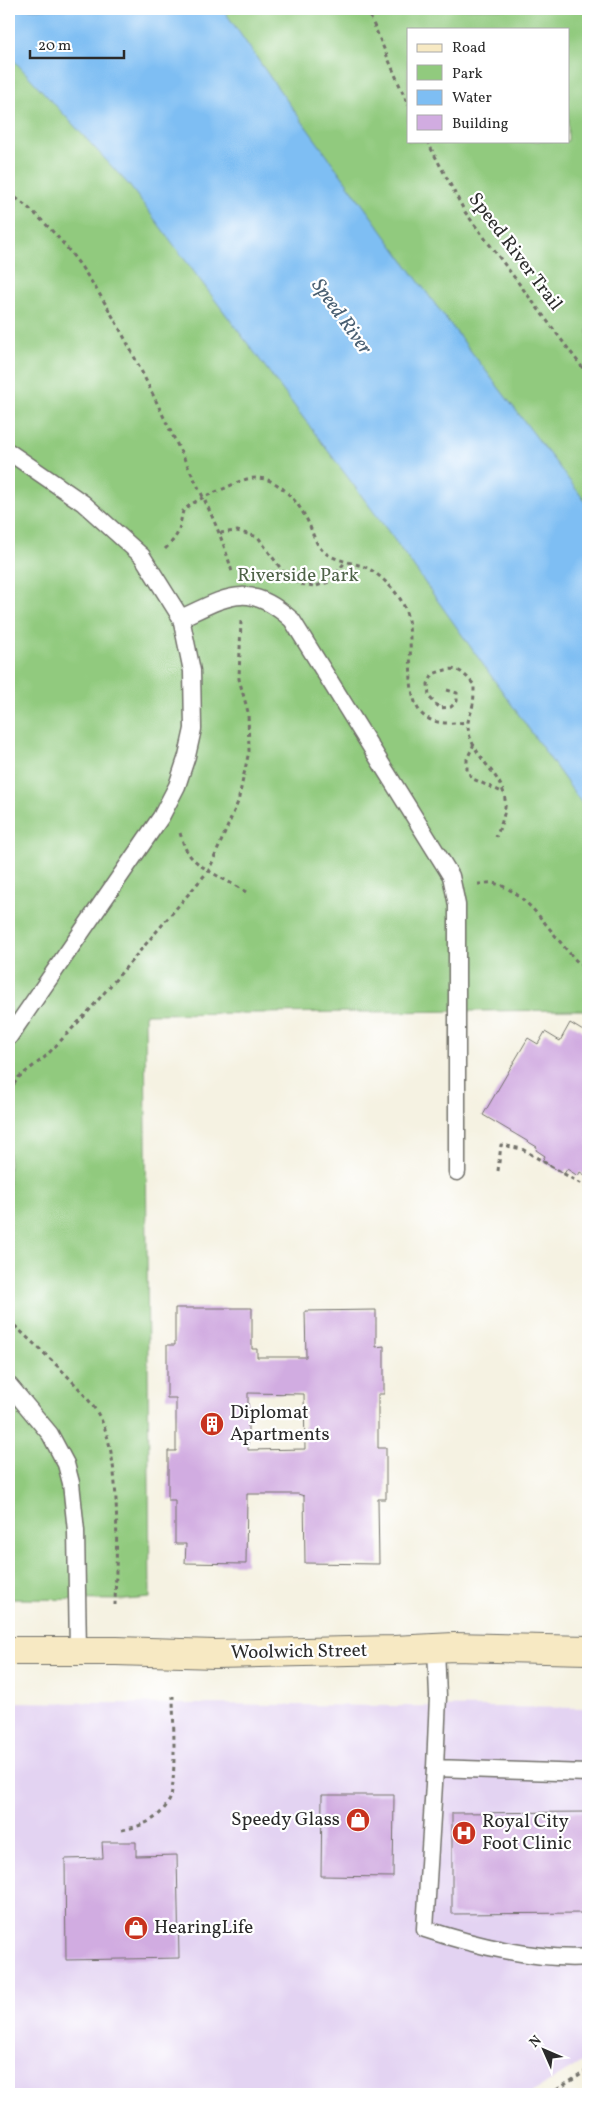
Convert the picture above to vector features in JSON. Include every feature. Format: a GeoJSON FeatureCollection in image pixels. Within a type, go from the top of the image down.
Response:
{"type":"FeatureCollection","features":[{"type":"Feature","properties":{"kind":"main road","name":"Woolwich Street"},"geometry":{"type":"LineString","coordinates":[[9,1651],[215,1654],[436,1648],[588,1650]]}},
{"type":"Feature","properties":{"kind":"lane"},"geometry":{"type":"LineString","coordinates":[[9,452],[83,503],[142,556],[181,618],[192,671],[193,729],[187,756],[177,786],[162,817],[9,1036]]}},
{"type":"Feature","properties":{"kind":"lane"},"geometry":{"type":"LineString","coordinates":[[181,618],[216,601],[238,596],[252,596],[267,600],[292,620],[451,876],[457,905],[458,1172]]}},
{"type":"Feature","properties":{"kind":"lane"},"geometry":{"type":"LineString","coordinates":[[9,1385],[50,1434],[66,1464],[71,1483],[76,1531],[78,1651]]}},
{"type":"Feature","properties":{"kind":"lane"},"geometry":{"type":"LineString","coordinates":[[436,1648],[438,1696],[425,1929],[463,1942],[564,1959],[588,1957]]}},
{"type":"Feature","properties":{"kind":"lane"},"geometry":{"type":"LineString","coordinates":[[435,1768],[588,1773]]}},
{"type":"Feature","properties":{"kind":"path"},"geometry":{"type":"LineString","coordinates":[[367,9],[407,103]]}},
{"type":"Feature","properties":{"kind":"path","name":"Speed River Trail"},"geometry":{"type":"LineString","coordinates":[[428,142],[465,212],[588,375]]}},
{"type":"Feature","properties":{"kind":"path"},"geometry":{"type":"LineString","coordinates":[[9,193],[23,202],[54,235],[75,258],[94,284],[117,323],[220,533],[238,596],[242,623],[239,679],[248,712],[249,751],[238,802],[209,870],[87,1013],[45,1057],[19,1077],[9,1090]]}},
{"type":"Feature","properties":{"kind":"path"},"geometry":{"type":"LineString","coordinates":[[148,567],[176,538],[180,530],[183,511],[192,502],[245,480],[258,478],[268,480],[287,492],[306,518],[317,544],[324,552],[365,567],[381,577],[403,604],[411,636],[411,677],[415,699],[421,713],[433,720],[448,724],[467,722]]}},
{"type":"Feature","properties":{"kind":"path"},"geometry":{"type":"LineString","coordinates":[[220,533],[237,531],[258,537],[284,573],[299,584],[316,586],[329,582],[346,561]]}},
{"type":"Feature","properties":{"kind":"path"},"geometry":{"type":"LineString","coordinates":[[447,690],[457,693],[457,701],[451,707],[440,708],[429,697],[428,684],[433,674],[451,668],[463,672],[474,684],[473,705],[467,722],[474,744],[482,758],[500,781],[506,798],[503,821],[496,837]]}},
{"type":"Feature","properties":{"kind":"path"},"geometry":{"type":"LineString","coordinates":[[474,744],[467,759],[466,771],[473,779],[505,793]]}},
{"type":"Feature","properties":{"kind":"path"},"geometry":{"type":"LineString","coordinates":[[162,817],[180,833],[185,848],[192,858],[246,892]]}},
{"type":"Feature","properties":{"kind":"path"},"geometry":{"type":"LineString","coordinates":[[474,884],[492,883],[512,890],[549,925],[581,966],[588,971]]}},
{"type":"Feature","properties":{"kind":"path"},"geometry":{"type":"LineString","coordinates":[[498,1171],[501,1145],[522,1149],[588,1188]]}},
{"type":"Feature","properties":{"kind":"path"},"geometry":{"type":"LineString","coordinates":[[584,1605],[588,1593]]}},
{"type":"Feature","properties":{"kind":"path"},"geometry":{"type":"LineString","coordinates":[[122,1830],[141,1826],[151,1821],[170,1800],[173,1784],[173,1696]]}},
{"type":"Feature","properties":{"kind":"path"},"geometry":{"type":"LineString","coordinates":[[550,2094],[588,2070]]}},
{"type":"Feature","properties":{"kind":"shaded area"},"geometry":{"type":"Polygon","coordinates":[[[9,1702],[588,1708],[588,2058],[530,2094],[9,2094],[9,1702]]]}},
{"type":"Feature","properties":{"kind":"green space","name":"Riverside Park"},"geometry":{"type":"Polygon","coordinates":[[[9,9],[588,9],[588,1010],[145,1014],[150,1598],[125,1600],[9,1599],[9,9]]]}},
{"type":"Feature","properties":{"kind":"water","name":"Speed River"},"geometry":{"type":"Polygon","coordinates":[[[9,9],[223,9],[272,80],[435,304],[588,505],[588,812],[391,535],[129,185],[9,55],[9,9]]]}},
{"type":"Feature","properties":{"kind":"building"},"geometry":{"type":"Polygon","coordinates":[[[570,1023],[588,1034],[588,1177],[580,1172],[578,1176],[567,1169],[564,1174],[542,1161],[545,1156],[536,1150],[537,1147],[483,1115],[528,1038],[538,1044],[545,1032],[560,1041],[570,1023]]]}},
{"type":"Feature","properties":{"kind":"building"},"geometry":{"type":"Polygon","coordinates":[[[175,1308],[252,1308],[252,1349],[257,1349],[257,1357],[306,1357],[305,1311],[376,1310],[376,1347],[384,1346],[384,1394],[378,1394],[378,1448],[386,1448],[386,1499],[378,1499],[379,1564],[305,1563],[304,1496],[298,1494],[247,1494],[246,1564],[185,1563],[186,1544],[175,1544],[175,1500],[168,1500],[168,1451],[176,1451],[176,1398],[167,1398],[167,1345],[175,1345],[175,1308]],[[248,1393],[248,1450],[305,1449],[304,1394],[248,1393]]]}},
{"type":"Feature","properties":{"kind":"building"},"geometry":{"type":"Polygon","coordinates":[[[322,1795],[394,1795],[393,1877],[321,1876],[322,1795]]]}},
{"type":"Feature","properties":{"kind":"building"},"geometry":{"type":"Polygon","coordinates":[[[588,1812],[588,1913],[452,1914],[452,1813],[588,1812]]]}},
{"type":"Feature","properties":{"kind":"building"},"geometry":{"type":"Polygon","coordinates":[[[102,1842],[136,1842],[136,1856],[177,1855],[179,1958],[66,1960],[65,1859],[103,1858],[102,1842]]]}},
{"type":"Feature","properties":{"kind":"place","name":"Diplomat Apartments"},"geometry":{"type":"Point","coordinates":[212,1424]}},
{"type":"Feature","properties":{"kind":"place","name":"Speedy Glass"},"geometry":{"type":"Point","coordinates":[358,1820]}},
{"type":"Feature","properties":{"kind":"place","name":"Royal City Foot Clinic"},"geometry":{"type":"Point","coordinates":[464,1833]}},
{"type":"Feature","properties":{"kind":"place","name":"HearingLife"},"geometry":{"type":"Point","coordinates":[136,1928]}}]}
